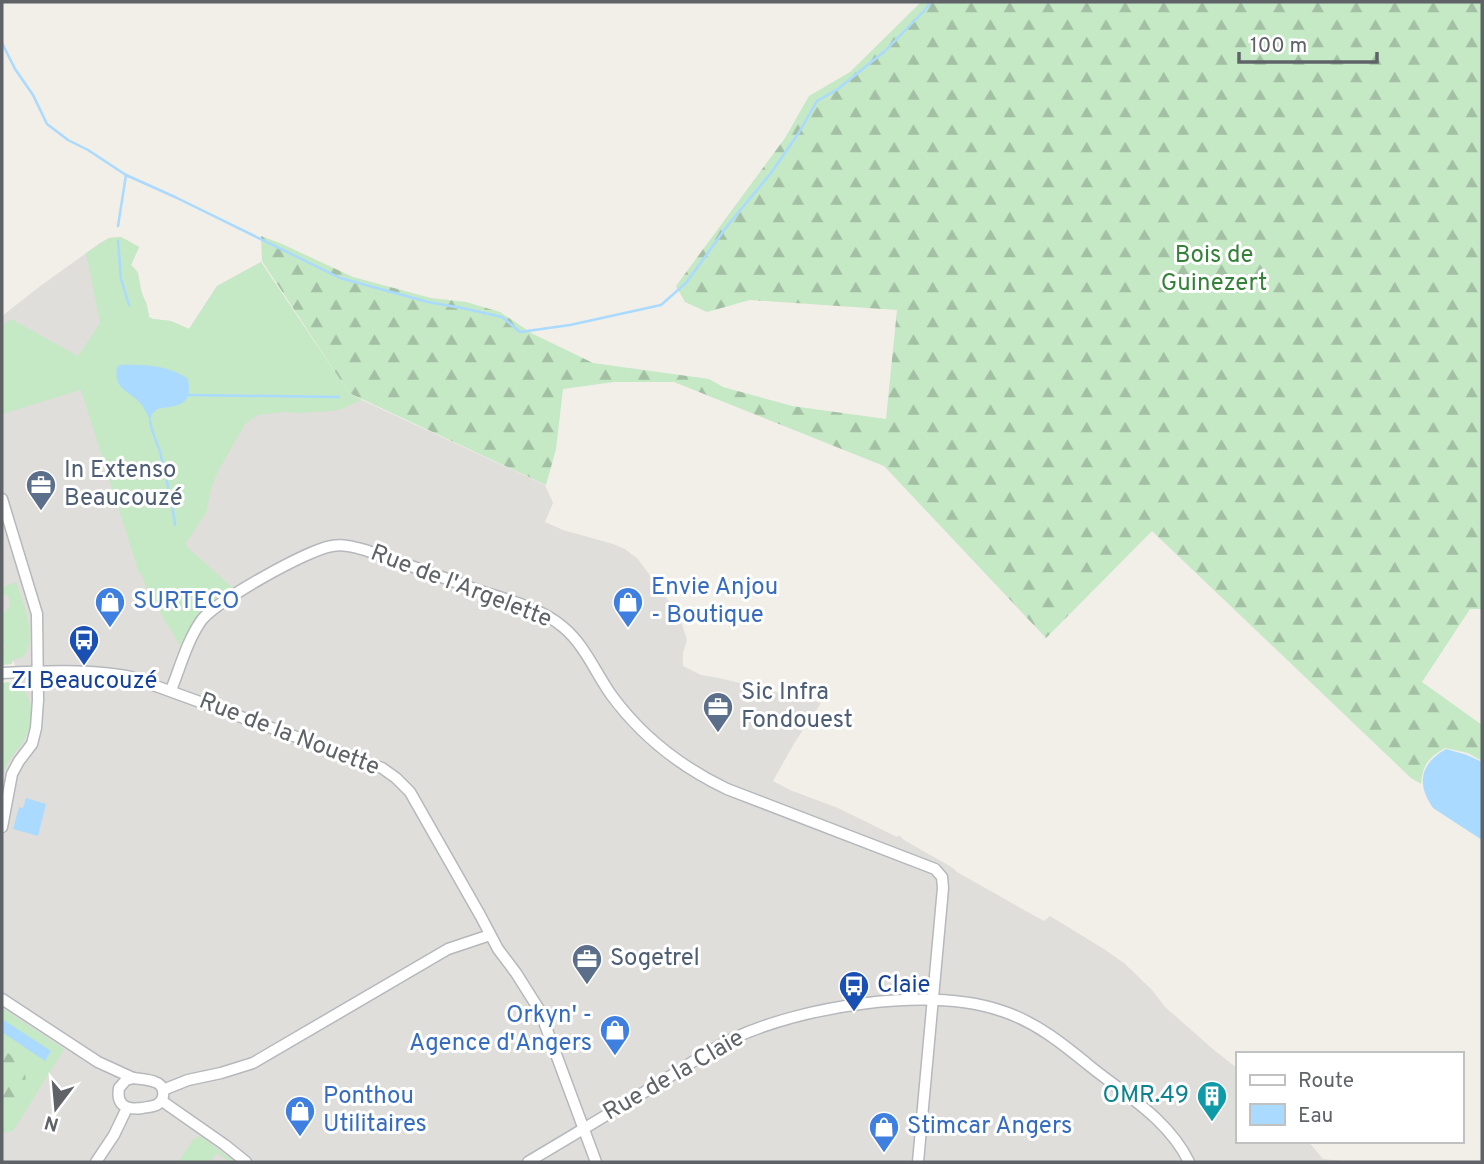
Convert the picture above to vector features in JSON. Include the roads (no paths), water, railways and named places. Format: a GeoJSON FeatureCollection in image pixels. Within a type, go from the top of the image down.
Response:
{"type":"FeatureCollection","features":[{"type":"Feature","properties":{"kind":"street"},"geometry":{"type":"LineString","coordinates":[[2,499],[37,614],[38,671],[36,728],[32,744],[12,774],[2,827]]}},
{"type":"Feature","properties":{"kind":"street","name":"Rue de l'Argelette"},"geometry":{"type":"LineString","coordinates":[[171,690],[195,631],[211,610],[232,595],[303,556],[333,545],[365,550],[549,617],[578,643],[631,720],[684,766],[727,789],[935,869],[942,877],[934,999],[918,1162]]}},
{"type":"Feature","properties":{"kind":"street","name":"Rue de la Nouette"},"geometry":{"type":"LineString","coordinates":[[2,673],[38,671],[115,674],[171,690],[382,768],[396,778],[410,792],[490,935],[540,1011],[596,1162]]}},
{"type":"Feature","properties":{"kind":"street"},"geometry":{"type":"LineString","coordinates":[[98,1062],[112,1077],[121,1102],[127,1108],[154,1106],[162,1095],[188,1080],[253,1063],[448,949],[490,935]]}},
{"type":"Feature","properties":{"kind":"street"},"geometry":{"type":"LineString","coordinates":[[2,999],[98,1062],[133,1078],[160,1084],[162,1095],[246,1162]]}},
{"type":"Feature","properties":{"kind":"street","name":"Rue de la Claie"},"geometry":{"type":"LineString","coordinates":[[528,1162],[732,1039],[779,1021],[825,1009],[934,999],[985,1006],[1040,1028],[1151,1114],[1179,1145],[1188,1162]]}},
{"type":"Feature","properties":{"kind":"street"},"geometry":{"type":"LineString","coordinates":[[118,1091],[123,1082],[133,1078]]}},
{"type":"Feature","properties":{"kind":"street"},"geometry":{"type":"LineString","coordinates":[[96,1162],[114,1135],[127,1108]]}},
{"type":"Feature","properties":{"kind":"water"},"geometry":{"type":"Polygon","coordinates":[[[156,366],[181,374],[188,379],[186,400],[177,405],[157,409],[150,420],[141,404],[117,381],[117,367],[156,366]]]}},
{"type":"Feature","properties":{"kind":"water"},"geometry":{"type":"Polygon","coordinates":[[[1446,749],[1482,762],[1482,840],[1433,808],[1424,790],[1423,775],[1426,768],[1446,749]]]}},
{"type":"Feature","properties":{"kind":"water"},"geometry":{"type":"Polygon","coordinates":[[[26,798],[46,804],[38,836],[13,829],[19,807],[23,808],[26,798]]]}},
{"type":"Feature","properties":{"kind":"water"},"geometry":{"type":"Polygon","coordinates":[[[2,1019],[51,1051],[45,1061],[2,1032],[2,1019]]]}},
{"type":"Feature","properties":{"kind":"waterway"},"geometry":{"type":"LineString","coordinates":[[126,175],[340,278],[428,302],[502,317],[520,332],[570,325],[661,305],[686,283],[728,225],[771,173],[817,101],[838,89],[885,51],[931,2]]}},
{"type":"Feature","properties":{"kind":"waterway"},"geometry":{"type":"LineString","coordinates":[[2,43],[47,124],[126,175],[118,226]]}},
{"type":"Feature","properties":{"kind":"waterway"},"geometry":{"type":"LineString","coordinates":[[118,241],[121,279],[129,305]]}},
{"type":"Feature","properties":{"kind":"waterway"},"geometry":{"type":"LineString","coordinates":[[188,395],[339,397]]}},
{"type":"Feature","properties":{"kind":"waterway"},"geometry":{"type":"LineString","coordinates":[[150,420],[171,497],[175,525]]}},
{"type":"Feature","properties":{"kind":"place","name":"In Extenso Beaucouzé"},"geometry":{"type":"Point","coordinates":[41,512]}},
{"type":"Feature","properties":{"kind":"place","name":"SURTECO"},"geometry":{"type":"Point","coordinates":[110,629]}},
{"type":"Feature","properties":{"kind":"place","name":"Envie Anjou - Boutique"},"geometry":{"type":"Point","coordinates":[628,629]}},
{"type":"Feature","properties":{"kind":"place","name":"ZI Beaucouzé"},"geometry":{"type":"Point","coordinates":[84,667]}},
{"type":"Feature","properties":{"kind":"place","name":"Sic Infra Fondouest"},"geometry":{"type":"Point","coordinates":[718,734]}},
{"type":"Feature","properties":{"kind":"place","name":"Sogetrel"},"geometry":{"type":"Point","coordinates":[587,986]}},
{"type":"Feature","properties":{"kind":"place","name":"Claie"},"geometry":{"type":"Point","coordinates":[854,1013]}},
{"type":"Feature","properties":{"kind":"place","name":"Orkyn' - Agence d'Angers"},"geometry":{"type":"Point","coordinates":[615,1057]}},
{"type":"Feature","properties":{"kind":"place","name":"OMR.49"},"geometry":{"type":"Point","coordinates":[1212,1123]}},
{"type":"Feature","properties":{"kind":"place","name":"Ponthou Utilitaires"},"geometry":{"type":"Point","coordinates":[300,1138]}},
{"type":"Feature","properties":{"kind":"place","name":"Stimcar Angers"},"geometry":{"type":"Point","coordinates":[884,1154]}},
{"type":"Feature","properties":{"kind":"park label","name":"Bois de Guinezert"},"geometry":{"type":"Point","coordinates":[1214,270]}}]}
